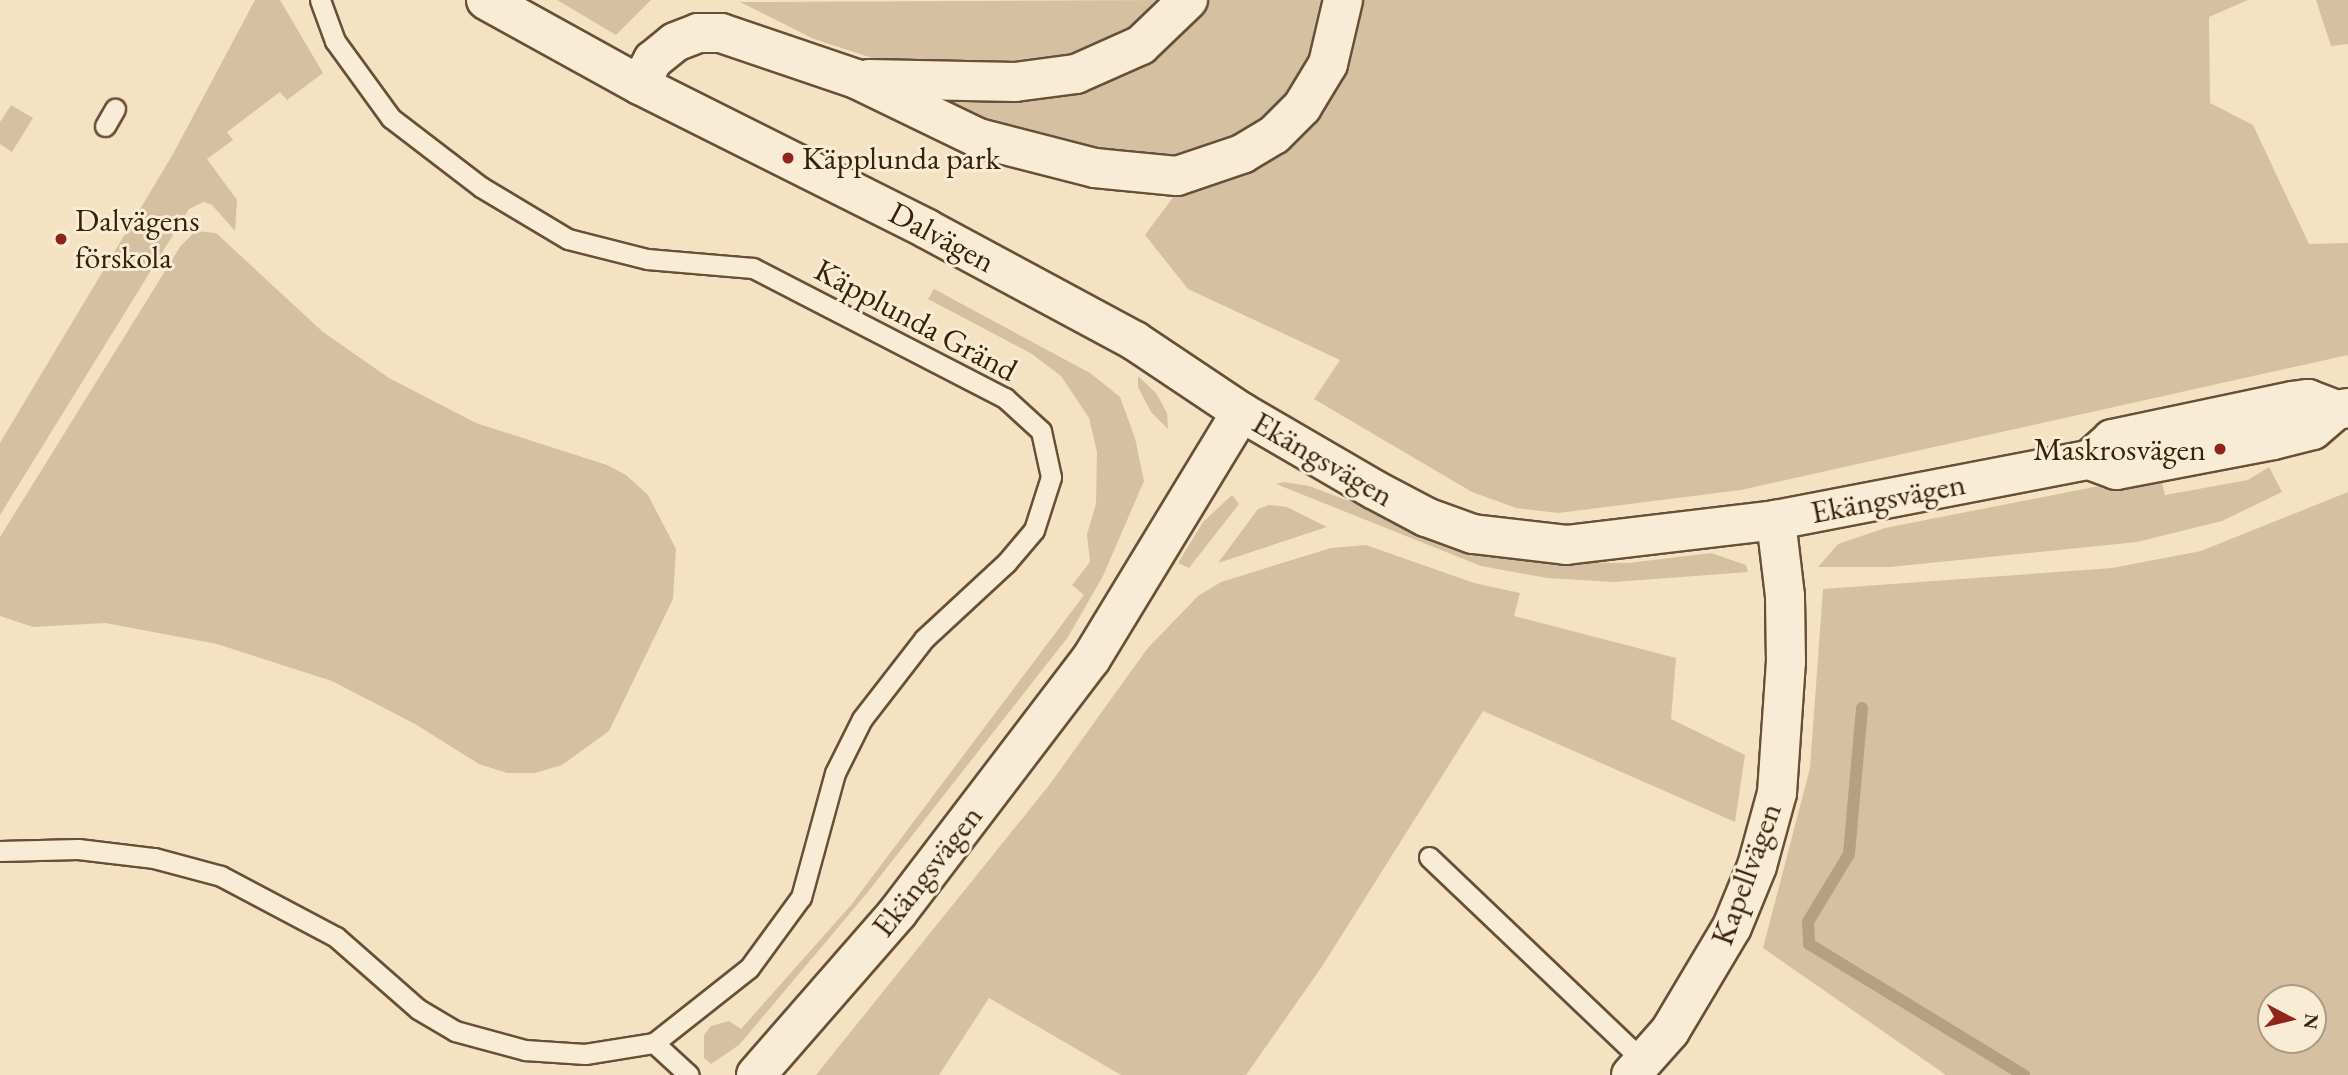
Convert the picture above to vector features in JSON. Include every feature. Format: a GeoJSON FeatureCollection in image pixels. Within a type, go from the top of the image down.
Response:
{"type":"FeatureCollection","features":[{"type":"Feature","properties":{"kind":"street","name":"Dalvägen"},"geometry":{"type":"LineString","coordinates":[[486,0],[640,85],[927,229],[1135,341],[1241,412]]}},
{"type":"Feature","properties":{"kind":"street"},"geometry":{"type":"LineString","coordinates":[[856,79],[1015,82],[1076,74],[1141,45],[1188,0]]}},
{"type":"Feature","properties":{"kind":"street"},"geometry":{"type":"LineString","coordinates":[[640,85],[653,60],[675,42],[698,33],[738,36],[856,79],[978,138],[1095,168],[1177,176],[1242,154],[1274,135],[1302,107],[1328,64],[1343,0]]}},
{"type":"Feature","properties":{"kind":"street","name":"Ekängsvägen"},"geometry":{"type":"LineString","coordinates":[[756,1075],[898,912],[1091,659],[1241,412],[1406,506],[1473,534],[1566,545],[1776,520],[2089,460],[2112,439],[2293,401],[2308,399],[2342,409]]}},
{"type":"Feature","properties":{"kind":"street","name":"Kapellvägen"},"geometry":{"type":"LineString","coordinates":[[1637,1068],[1670,1031],[1732,927],[1757,866],[1777,793],[1786,662],[1784,587],[1776,520]]}},
{"type":"Feature","properties":{"kind":"lane","name":"Käpplunda Gränd"},"geometry":{"type":"LineString","coordinates":[[0,851],[78,849],[154,858],[221,876],[336,937],[418,1009],[455,1031],[525,1050],[586,1054],[654,1043],[749,968],[801,897],[835,774],[862,719],[924,639],[1006,563],[1034,530],[1051,477],[1041,431],[1005,398],[753,268],[658,261],[568,239],[492,193],[391,118],[335,41],[320,0]]}},
{"type":"Feature","properties":{"kind":"lane"},"geometry":{"type":"LineString","coordinates":[[1429,857],[1637,1068]]}},
{"type":"Feature","properties":{"kind":"lane"},"geometry":{"type":"LineString","coordinates":[[654,1043],[690,1075]]}},
{"type":"Feature","properties":{"kind":"shaded area"},"geometry":{"type":"Polygon","coordinates":[[[255,0],[280,0],[323,73],[287,100],[280,92],[227,132],[233,140],[207,159],[237,200],[235,231],[212,205],[204,202],[189,209],[0,515],[0,443],[173,154],[255,0]]]}},
{"type":"Feature","properties":{"kind":"shaded area"},"geometry":{"type":"Polygon","coordinates":[[[557,0],[651,0],[616,35],[557,0]]]}},
{"type":"Feature","properties":{"kind":"shaded area"},"geometry":{"type":"Polygon","coordinates":[[[1170,0],[1140,30],[1094,53],[1030,67],[963,69],[872,58],[814,39],[740,2],[1170,0]]]}},
{"type":"Feature","properties":{"kind":"shaded area"},"geometry":{"type":"Polygon","coordinates":[[[1203,0],[1327,0],[1311,57],[1288,97],[1251,134],[1197,158],[1142,162],[1012,132],[898,90],[978,94],[1203,0]]]}},
{"type":"Feature","properties":{"kind":"shaded area"},"geometry":{"type":"Polygon","coordinates":[[[1359,0],[2248,0],[2209,17],[2210,103],[2253,125],[2309,244],[2348,243],[2348,355],[1741,490],[1558,513],[1516,508],[1472,492],[1314,399],[1340,360],[1188,289],[1145,235],[1180,188],[1253,168],[1359,0]]]}},
{"type":"Feature","properties":{"kind":"shaded area"},"geometry":{"type":"Polygon","coordinates":[[[2316,0],[2348,0],[2348,44],[2331,46],[2316,0]]]}},
{"type":"Feature","properties":{"kind":"shaded area"},"geometry":{"type":"Polygon","coordinates":[[[11,105],[33,118],[12,152],[0,144],[0,122],[11,105]]]}},
{"type":"Feature","properties":{"kind":"shaded area"},"geometry":{"type":"Polygon","coordinates":[[[195,231],[216,233],[323,332],[389,378],[476,423],[607,465],[626,475],[648,495],[676,549],[673,599],[609,731],[562,765],[535,773],[507,773],[479,764],[415,724],[332,681],[217,644],[105,623],[33,627],[0,616],[0,537],[180,247],[195,231]]]}},
{"type":"Feature","properties":{"kind":"shaded area"},"geometry":{"type":"Polygon","coordinates":[[[934,289],[1090,373],[1120,397],[1135,438],[1144,481],[1103,576],[1068,637],[867,893],[739,1045],[711,1064],[704,1058],[704,1035],[711,1026],[729,1021],[741,1029],[851,905],[1084,595],[1072,585],[1090,562],[1087,534],[1096,504],[1097,452],[1089,418],[1061,376],[1032,354],[928,299],[934,289]]]}},
{"type":"Feature","properties":{"kind":"shaded area"},"geometry":{"type":"Polygon","coordinates":[[[1138,376],[1156,393],[1167,413],[1168,429],[1151,412],[1138,387],[1138,376]]]}},
{"type":"Feature","properties":{"kind":"shaded area"},"geometry":{"type":"Polygon","coordinates":[[[2269,467],[2282,492],[2222,521],[2137,542],[1890,567],[1818,567],[1838,544],[1885,528],[2160,474],[2165,495],[2248,480],[2269,467]]]}},
{"type":"Feature","properties":{"kind":"shaded area"},"geometry":{"type":"Polygon","coordinates":[[[1284,482],[1309,486],[1480,550],[1546,562],[1628,563],[1711,553],[1746,565],[1748,572],[1614,582],[1547,578],[1481,566],[1276,484],[1284,482]]]}},
{"type":"Feature","properties":{"kind":"shaded area"},"geometry":{"type":"Polygon","coordinates":[[[2348,492],[2348,1075],[1946,1075],[1763,948],[1810,768],[1823,589],[2112,568],[2201,551],[2348,492]]]}},
{"type":"Feature","properties":{"kind":"shaded area"},"geometry":{"type":"Polygon","coordinates":[[[1232,495],[1239,504],[1189,568],[1178,563],[1203,522],[1232,495]]]}},
{"type":"Feature","properties":{"kind":"shaded area"},"geometry":{"type":"Polygon","coordinates":[[[1269,505],[1287,507],[1327,527],[1218,563],[1258,509],[1269,505]]]}},
{"type":"Feature","properties":{"kind":"shaded area"},"geometry":{"type":"Polygon","coordinates":[[[1366,545],[1474,583],[1520,593],[1514,616],[1676,658],[1671,719],[1745,755],[1735,822],[1483,711],[1321,968],[1246,1075],[1121,1075],[989,998],[939,1075],[816,1075],[1050,784],[1147,649],[1198,596],[1221,582],[1331,548],[1366,545]]]}},
{"type":"Feature","properties":{"kind":"waterway"},"geometry":{"type":"LineString","coordinates":[[1862,708],[1849,854],[1808,922],[1809,944],[2024,1075]]}},
{"type":"Feature","properties":{"kind":"place","name":"Käpplunda park"},"geometry":{"type":"Point","coordinates":[788,158]}},
{"type":"Feature","properties":{"kind":"place","name":"Dalvägens förskola"},"geometry":{"type":"Point","coordinates":[61,239]}},
{"type":"Feature","properties":{"kind":"place","name":"Maskrosvägen"},"geometry":{"type":"Point","coordinates":[2220,449]}}]}
